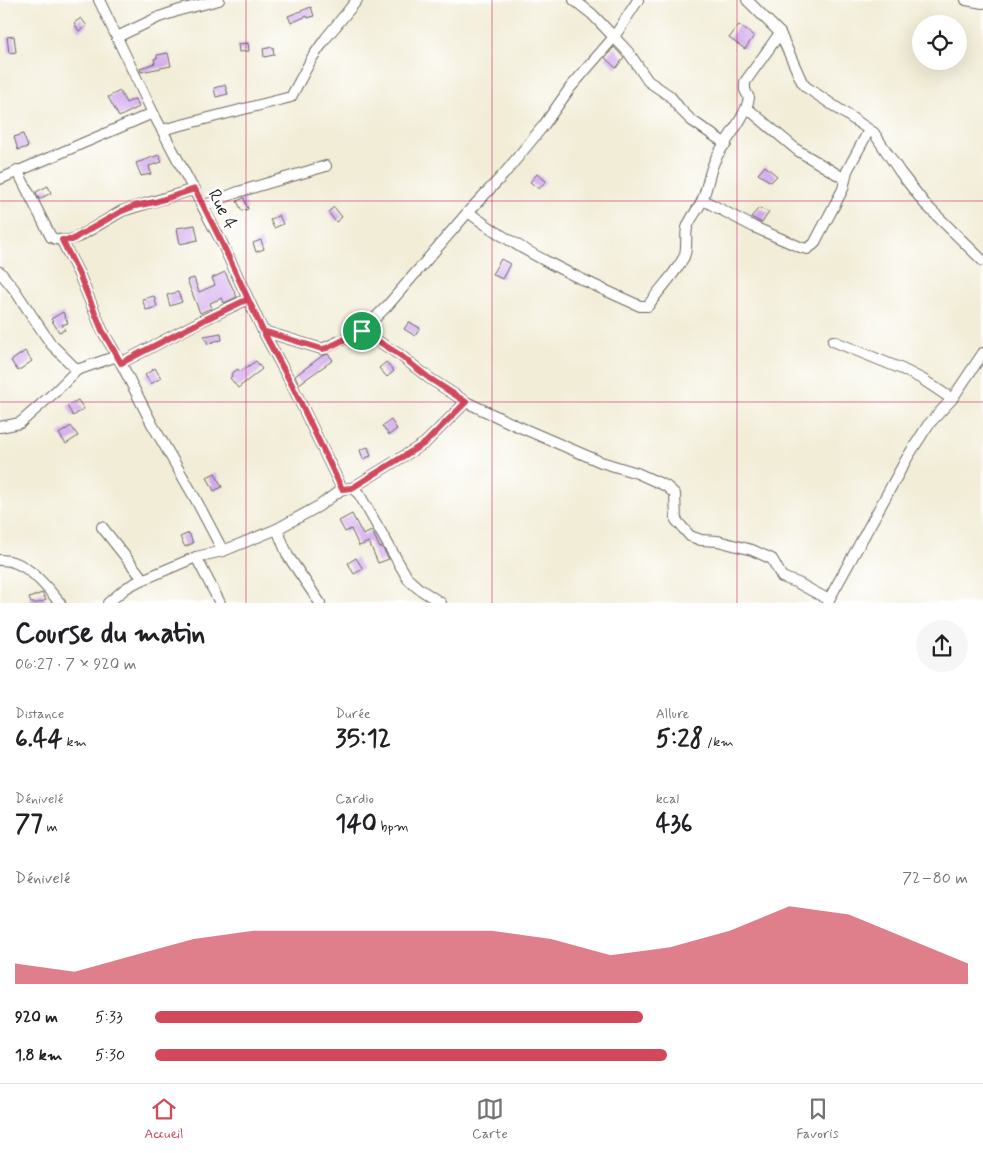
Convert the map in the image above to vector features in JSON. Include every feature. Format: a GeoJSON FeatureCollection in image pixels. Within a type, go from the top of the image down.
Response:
{"type":"FeatureCollection","features":[{"type":"Feature","properties":{"kind":"street","name":"Rue 4"},"geometry":{"type":"LineString","coordinates":[[99,0],[162,130],[195,189],[263,331],[347,488],[359,494],[408,579],[441,603]]}},
{"type":"Feature","properties":{"kind":"street"},"geometry":{"type":"LineString","coordinates":[[117,37],[173,12],[218,0]]}},
{"type":"Feature","properties":{"kind":"street"},"geometry":{"type":"LineString","coordinates":[[162,130],[291,97],[312,58],[357,0]]}},
{"type":"Feature","properties":{"kind":"street"},"geometry":{"type":"LineString","coordinates":[[574,0],[592,14],[614,37],[648,81],[670,96],[691,120],[726,144]]}},
{"type":"Feature","properties":{"kind":"street"},"geometry":{"type":"LineString","coordinates":[[263,331],[322,349],[362,331],[388,305],[468,212],[504,174],[550,118],[570,88],[614,37],[638,0]]}},
{"type":"Feature","properties":{"kind":"street"},"geometry":{"type":"LineString","coordinates":[[747,0],[780,33],[806,87],[880,140],[900,172],[925,204],[983,260]]}},
{"type":"Feature","properties":{"kind":"street"},"geometry":{"type":"LineString","coordinates":[[966,0],[983,3]]}},
{"type":"Feature","properties":{"kind":"street"},"geometry":{"type":"LineString","coordinates":[[468,212],[530,254],[578,278],[645,307],[669,281],[683,258],[686,248],[687,230],[703,200],[716,158],[747,108],[749,98],[745,90],[745,82],[780,33]]}},
{"type":"Feature","properties":{"kind":"street"},"geometry":{"type":"LineString","coordinates":[[747,108],[797,150],[845,179]]}},
{"type":"Feature","properties":{"kind":"street"},"geometry":{"type":"LineString","coordinates":[[0,179],[153,112]]}},
{"type":"Feature","properties":{"kind":"street"},"geometry":{"type":"LineString","coordinates":[[703,200],[754,227],[800,248],[807,249],[814,244],[844,190],[847,171],[868,130]]}},
{"type":"Feature","properties":{"kind":"street"},"geometry":{"type":"LineString","coordinates":[[203,206],[238,192],[326,166]]}},
{"type":"Feature","properties":{"kind":"street"},"geometry":{"type":"LineString","coordinates":[[17,170],[51,237],[62,240],[72,240],[122,211],[135,206],[155,202],[195,189]]}},
{"type":"Feature","properties":{"kind":"street"},"geometry":{"type":"LineString","coordinates":[[62,240],[79,274],[102,330],[223,551]]}},
{"type":"Feature","properties":{"kind":"street"},"geometry":{"type":"LineString","coordinates":[[0,272],[14,289],[51,344],[77,370]]}},
{"type":"Feature","properties":{"kind":"street"},"geometry":{"type":"LineString","coordinates":[[0,426],[20,423],[77,370],[119,359],[248,299]]}},
{"type":"Feature","properties":{"kind":"street"},"geometry":{"type":"LineString","coordinates":[[362,331],[400,355],[429,378],[466,402],[602,462],[637,473],[666,486],[674,494],[676,520],[690,536],[701,540],[718,541],[772,559],[782,578],[803,585],[828,601],[907,458],[928,425],[952,399],[983,353]]}},
{"type":"Feature","properties":{"kind":"street"},"geometry":{"type":"LineString","coordinates":[[832,341],[902,369],[922,379],[952,399]]}},
{"type":"Feature","properties":{"kind":"street"},"geometry":{"type":"LineString","coordinates":[[108,603],[126,588],[143,579],[196,557],[223,551],[276,529],[319,506],[425,443],[466,402]]}},
{"type":"Feature","properties":{"kind":"street"},"geometry":{"type":"LineString","coordinates":[[102,527],[143,579]]}},
{"type":"Feature","properties":{"kind":"street"},"geometry":{"type":"LineString","coordinates":[[276,529],[288,556],[320,603]]}},
{"type":"Feature","properties":{"kind":"street"},"geometry":{"type":"LineString","coordinates":[[196,557],[220,603]]}},
{"type":"Feature","properties":{"kind":"street"},"geometry":{"type":"LineString","coordinates":[[0,560],[10,559],[28,570],[60,603]]}},
{"type":"Feature","properties":{"kind":"building"},"geometry":{"type":"Polygon","coordinates":[[[311,7],[314,16],[308,18],[307,16],[291,23],[288,16],[311,7]]]}},
{"type":"Feature","properties":{"kind":"building"},"geometry":{"type":"Polygon","coordinates":[[[81,18],[87,26],[79,31],[74,23],[81,18]]]}},
{"type":"Feature","properties":{"kind":"building"},"geometry":{"type":"Polygon","coordinates":[[[739,25],[754,36],[745,49],[729,38],[739,25]]]}},
{"type":"Feature","properties":{"kind":"building"},"geometry":{"type":"Polygon","coordinates":[[[14,36],[16,52],[9,53],[7,37],[14,36]]]}},
{"type":"Feature","properties":{"kind":"building"},"geometry":{"type":"Polygon","coordinates":[[[248,43],[249,51],[239,52],[238,44],[248,43]]]}},
{"type":"Feature","properties":{"kind":"building"},"geometry":{"type":"Polygon","coordinates":[[[273,47],[274,55],[264,57],[263,49],[273,47]]]}},
{"type":"Feature","properties":{"kind":"building"},"geometry":{"type":"Polygon","coordinates":[[[614,47],[624,58],[616,68],[605,58],[614,47]]]}},
{"type":"Feature","properties":{"kind":"building"},"geometry":{"type":"Polygon","coordinates":[[[168,53],[171,66],[141,72],[140,68],[155,63],[154,59],[157,58],[157,55],[168,53]]]}},
{"type":"Feature","properties":{"kind":"building"},"geometry":{"type":"Polygon","coordinates":[[[225,85],[228,94],[216,97],[214,88],[225,85]]]}},
{"type":"Feature","properties":{"kind":"building"},"geometry":{"type":"Polygon","coordinates":[[[120,91],[126,103],[135,99],[139,107],[119,117],[108,97],[120,91]]]}},
{"type":"Feature","properties":{"kind":"building"},"geometry":{"type":"Polygon","coordinates":[[[23,134],[28,147],[18,150],[14,137],[23,134]]]}},
{"type":"Feature","properties":{"kind":"building"},"geometry":{"type":"Polygon","coordinates":[[[159,155],[162,162],[149,166],[151,174],[141,176],[136,163],[159,155]]]}},
{"type":"Feature","properties":{"kind":"building"},"geometry":{"type":"Polygon","coordinates":[[[765,166],[777,176],[771,182],[758,174],[765,166]]]}},
{"type":"Feature","properties":{"kind":"building"},"geometry":{"type":"Polygon","coordinates":[[[537,174],[546,181],[539,189],[530,182],[537,174]]]}},
{"type":"Feature","properties":{"kind":"building"},"geometry":{"type":"Polygon","coordinates":[[[48,186],[51,193],[39,199],[36,192],[48,186]]]}},
{"type":"Feature","properties":{"kind":"building"},"geometry":{"type":"Polygon","coordinates":[[[244,198],[248,209],[242,211],[237,201],[244,198]]]}},
{"type":"Feature","properties":{"kind":"building"},"geometry":{"type":"Polygon","coordinates":[[[334,207],[342,217],[336,222],[328,212],[334,207]]]}},
{"type":"Feature","properties":{"kind":"building"},"geometry":{"type":"Polygon","coordinates":[[[759,208],[769,212],[762,223],[751,217],[759,208]]]}},
{"type":"Feature","properties":{"kind":"building"},"geometry":{"type":"Polygon","coordinates":[[[279,215],[283,224],[274,228],[270,220],[279,215]]]}},
{"type":"Feature","properties":{"kind":"building"},"geometry":{"type":"Polygon","coordinates":[[[195,225],[198,240],[180,244],[177,228],[195,225]]]}},
{"type":"Feature","properties":{"kind":"building"},"geometry":{"type":"Polygon","coordinates":[[[261,240],[264,249],[256,252],[253,243],[261,240]]]}},
{"type":"Feature","properties":{"kind":"building"},"geometry":{"type":"Polygon","coordinates":[[[501,259],[510,264],[502,279],[492,274],[501,259]]]}},
{"type":"Feature","properties":{"kind":"building"},"geometry":{"type":"Polygon","coordinates":[[[225,272],[237,297],[224,303],[222,298],[210,303],[212,308],[200,313],[187,280],[194,278],[199,292],[215,285],[212,278],[225,272]]]}},
{"type":"Feature","properties":{"kind":"building"},"geometry":{"type":"Polygon","coordinates":[[[178,292],[182,302],[170,306],[167,295],[178,292]]]}},
{"type":"Feature","properties":{"kind":"building"},"geometry":{"type":"Polygon","coordinates":[[[154,296],[157,307],[146,310],[142,299],[154,296]]]}},
{"type":"Feature","properties":{"kind":"building"},"geometry":{"type":"Polygon","coordinates":[[[63,312],[68,323],[62,325],[65,330],[59,332],[51,319],[63,312]]]}},
{"type":"Feature","properties":{"kind":"building"},"geometry":{"type":"Polygon","coordinates":[[[409,322],[420,328],[415,336],[404,329],[409,322]]]}},
{"type":"Feature","properties":{"kind":"building"},"geometry":{"type":"Polygon","coordinates":[[[221,333],[222,340],[208,344],[204,336],[221,333]]]}},
{"type":"Feature","properties":{"kind":"building"},"geometry":{"type":"Polygon","coordinates":[[[25,351],[32,361],[18,371],[11,361],[25,351]]]}},
{"type":"Feature","properties":{"kind":"building"},"geometry":{"type":"Polygon","coordinates":[[[328,354],[333,360],[299,384],[295,376],[322,356],[328,354]]]}},
{"type":"Feature","properties":{"kind":"building"},"geometry":{"type":"Polygon","coordinates":[[[256,361],[262,369],[238,388],[230,378],[231,374],[238,369],[240,372],[256,361]]]}},
{"type":"Feature","properties":{"kind":"building"},"geometry":{"type":"Polygon","coordinates":[[[386,362],[394,371],[387,377],[379,368],[386,362]]]}},
{"type":"Feature","properties":{"kind":"building"},"geometry":{"type":"Polygon","coordinates":[[[155,368],[161,378],[151,384],[145,375],[155,368]]]}},
{"type":"Feature","properties":{"kind":"building"},"geometry":{"type":"Polygon","coordinates":[[[78,400],[84,409],[73,416],[67,406],[78,400]]]}},
{"type":"Feature","properties":{"kind":"building"},"geometry":{"type":"Polygon","coordinates":[[[391,420],[397,429],[389,435],[382,426],[391,420]]]}},
{"type":"Feature","properties":{"kind":"building"},"geometry":{"type":"Polygon","coordinates":[[[71,426],[78,436],[66,444],[59,434],[71,426]]]}},
{"type":"Feature","properties":{"kind":"building"},"geometry":{"type":"Polygon","coordinates":[[[368,447],[371,456],[363,459],[360,450],[368,447]]]}},
{"type":"Feature","properties":{"kind":"building"},"geometry":{"type":"Polygon","coordinates":[[[215,473],[222,487],[214,491],[207,477],[215,473]]]}},
{"type":"Feature","properties":{"kind":"building"},"geometry":{"type":"Polygon","coordinates":[[[352,514],[363,535],[372,531],[380,548],[382,547],[389,559],[378,563],[369,542],[359,546],[351,529],[345,532],[339,521],[352,514]]]}},
{"type":"Feature","properties":{"kind":"building"},"geometry":{"type":"Polygon","coordinates":[[[189,533],[193,543],[185,547],[180,537],[189,533]]]}},
{"type":"Feature","properties":{"kind":"building"},"geometry":{"type":"Polygon","coordinates":[[[356,558],[363,569],[354,574],[348,563],[356,558]]]}},
{"type":"Feature","properties":{"kind":"building"},"geometry":{"type":"Polygon","coordinates":[[[42,593],[46,600],[39,603],[31,603],[29,598],[42,593]]]}},
{"type":"Feature","properties":{"kind":"route"},"geometry":{"type":"LineString","coordinates":[[362,331],[325,349],[263,331],[222,243],[195,189],[155,202],[135,206],[114,215],[72,240],[62,240],[79,274],[102,330],[121,363],[248,299],[263,331],[292,385],[342,489],[352,488],[421,446],[466,402],[429,378],[400,355],[362,331]]}}]}
